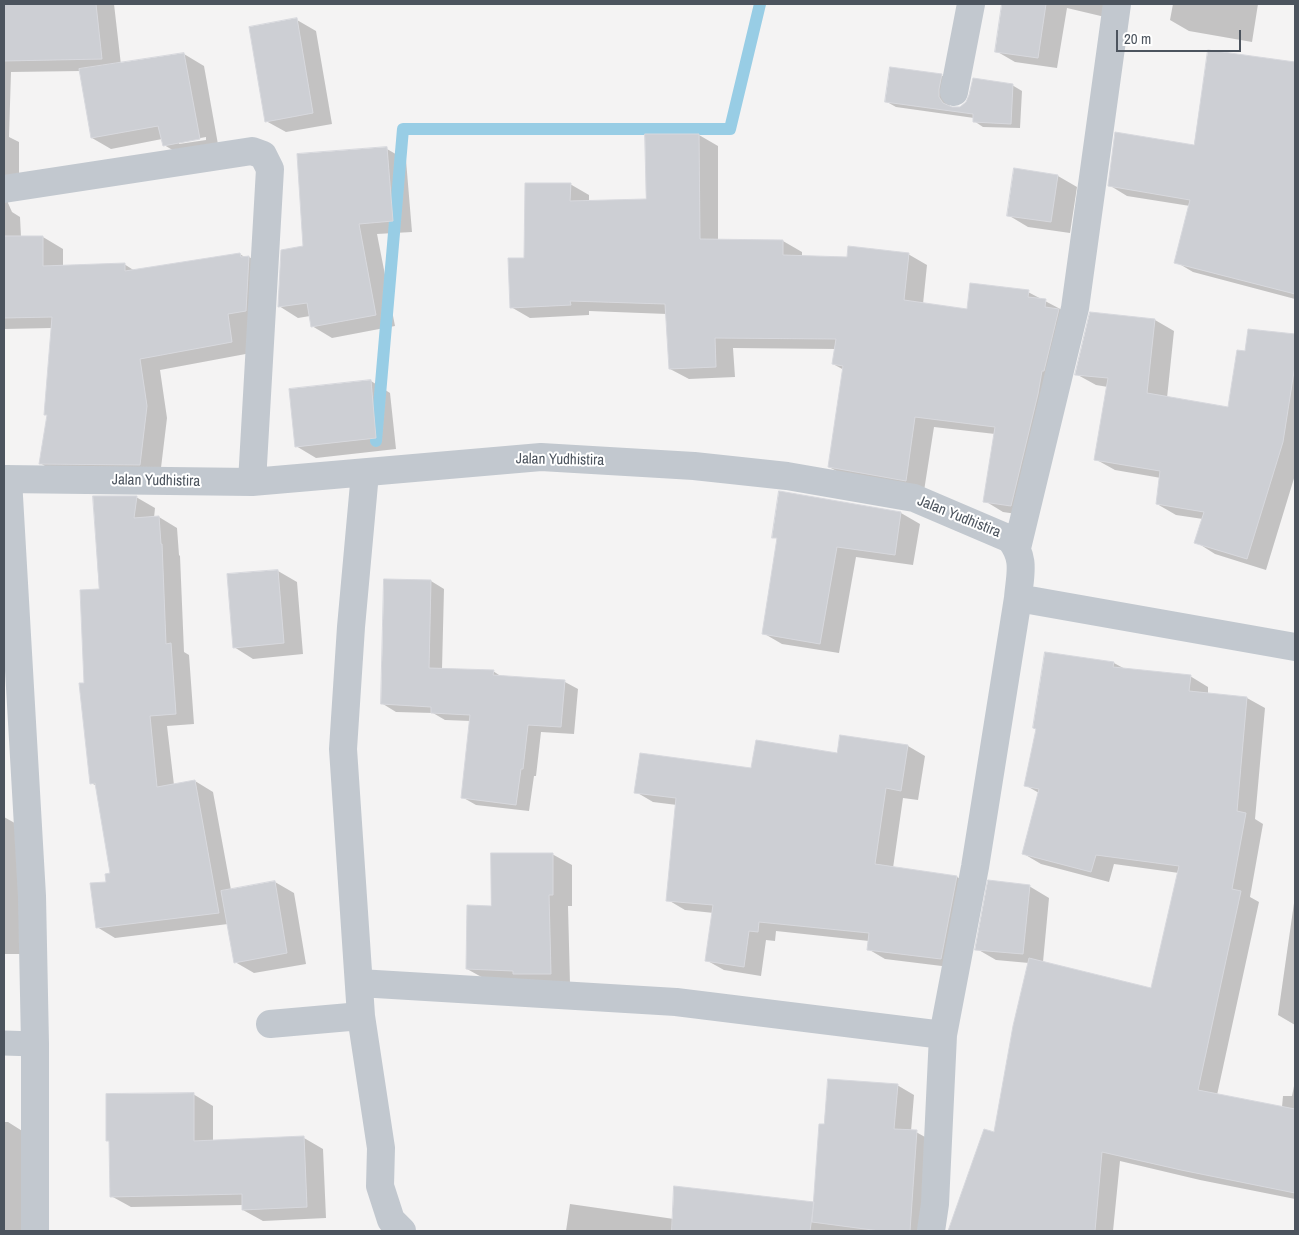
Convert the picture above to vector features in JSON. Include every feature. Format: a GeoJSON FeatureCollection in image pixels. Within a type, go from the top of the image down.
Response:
{"type":"FeatureCollection","features":[{"type":"Feature","properties":{"kind":"street"},"geometry":{"type":"LineString","coordinates":[[954,92],[971,4]]}},
{"type":"Feature","properties":{"kind":"street"},"geometry":{"type":"LineString","coordinates":[[1017,548],[1075,308],[1117,4]]}},
{"type":"Feature","properties":{"kind":"street"},"geometry":{"type":"LineString","coordinates":[[4,189],[252,151],[263,155],[270,169],[252,482]]}},
{"type":"Feature","properties":{"kind":"street","name":"Jalan Yudhistira"},"geometry":{"type":"LineString","coordinates":[[6,479],[252,482],[541,457],[694,466],[787,476],[914,498],[1004,535],[1017,548],[1021,558],[1018,598],[975,867],[943,1035],[935,1204],[931,1231]]}},
{"type":"Feature","properties":{"kind":"street"},"geometry":{"type":"LineString","coordinates":[[365,473],[351,627],[344,749],[361,1016],[381,1148],[380,1186],[391,1220],[402,1231]]}},
{"type":"Feature","properties":{"kind":"street"},"geometry":{"type":"LineString","coordinates":[[6,479],[32,896],[35,1044],[35,1231]]}},
{"type":"Feature","properties":{"kind":"street"},"geometry":{"type":"LineString","coordinates":[[1018,598],[1295,647]]}},
{"type":"Feature","properties":{"kind":"street"},"geometry":{"type":"LineString","coordinates":[[359,983],[676,1002],[943,1035]]}},
{"type":"Feature","properties":{"kind":"street"},"geometry":{"type":"LineString","coordinates":[[270,1024],[361,1016]]}},
{"type":"Feature","properties":{"kind":"lane"},"geometry":{"type":"LineString","coordinates":[[4,1043],[35,1044]]}},
{"type":"Feature","properties":{"kind":"building"},"geometry":{"type":"Polygon","coordinates":[[[4,4],[96,4],[102,59],[4,61],[4,4]]]}},
{"type":"Feature","properties":{"kind":"building"},"geometry":{"type":"Polygon","coordinates":[[[1002,4],[1046,4],[1038,58],[995,52],[1002,4]]]}},
{"type":"Feature","properties":{"kind":"building"},"geometry":{"type":"Polygon","coordinates":[[[297,18],[313,113],[265,122],[249,27],[297,18]]]}},
{"type":"Feature","properties":{"kind":"building"},"geometry":{"type":"Polygon","coordinates":[[[1208,50],[1295,62],[1295,294],[1174,263],[1190,200],[1108,186],[1115,132],[1194,145],[1208,50]]]}},
{"type":"Feature","properties":{"kind":"building"},"geometry":{"type":"Polygon","coordinates":[[[184,53],[200,139],[163,146],[158,126],[91,138],[79,69],[184,53]]]}},
{"type":"Feature","properties":{"kind":"building"},"geometry":{"type":"Polygon","coordinates":[[[890,67],[942,74],[939,97],[943,103],[952,107],[960,107],[966,102],[973,78],[1013,84],[1011,124],[973,122],[973,114],[885,102],[890,67]]]}},
{"type":"Feature","properties":{"kind":"building"},"geometry":{"type":"Polygon","coordinates":[[[645,134],[699,134],[700,239],[783,240],[783,255],[847,257],[848,246],[909,253],[904,300],[967,309],[970,283],[1029,290],[1028,297],[1046,299],[1045,307],[1059,309],[1044,371],[1042,371],[1011,506],[983,502],[995,427],[915,417],[906,481],[828,467],[843,366],[832,364],[836,339],[715,338],[716,367],[669,369],[665,304],[570,301],[571,305],[510,308],[508,258],[524,258],[525,183],[571,183],[570,201],[646,199],[645,134]]]}},
{"type":"Feature","properties":{"kind":"building"},"geometry":{"type":"Polygon","coordinates":[[[387,147],[393,221],[359,224],[376,315],[311,327],[307,303],[278,307],[281,250],[303,246],[297,154],[387,147]]]}},
{"type":"Feature","properties":{"kind":"building"},"geometry":{"type":"Polygon","coordinates":[[[1014,168],[1058,175],[1051,222],[1007,216],[1014,168]]]}},
{"type":"Feature","properties":{"kind":"building"},"geometry":{"type":"Polygon","coordinates":[[[4,236],[43,236],[43,266],[125,263],[125,271],[240,253],[241,257],[249,256],[246,311],[228,314],[232,342],[140,359],[147,406],[140,465],[39,464],[47,415],[44,415],[52,317],[4,318],[4,236]]]}},
{"type":"Feature","properties":{"kind":"building"},"geometry":{"type":"Polygon","coordinates":[[[1090,312],[1155,319],[1147,393],[1228,407],[1237,350],[1245,351],[1248,329],[1295,334],[1295,365],[1283,442],[1247,559],[1194,543],[1204,512],[1156,504],[1160,471],[1094,460],[1108,378],[1075,375],[1090,312]]]}},
{"type":"Feature","properties":{"kind":"building"},"geometry":{"type":"Polygon","coordinates":[[[371,380],[376,438],[295,447],[289,389],[371,380]]]}},
{"type":"Feature","properties":{"kind":"building"},"geometry":{"type":"Polygon","coordinates":[[[779,491],[901,512],[895,555],[837,547],[820,644],[762,634],[777,538],[772,538],[779,491]]]}},
{"type":"Feature","properties":{"kind":"building"},"geometry":{"type":"Polygon","coordinates":[[[93,496],[137,496],[134,518],[159,516],[166,644],[171,643],[176,714],[150,716],[157,787],[195,780],[219,913],[96,928],[90,883],[106,882],[105,874],[110,873],[95,783],[90,784],[79,683],[84,683],[80,590],[99,589],[93,496]]]}},
{"type":"Feature","properties":{"kind":"building"},"geometry":{"type":"Polygon","coordinates":[[[278,570],[284,643],[233,648],[227,574],[278,570]]]}},
{"type":"Feature","properties":{"kind":"building"},"geometry":{"type":"Polygon","coordinates":[[[384,579],[431,580],[429,668],[494,670],[493,675],[565,680],[561,727],[528,725],[523,769],[521,769],[516,805],[461,798],[470,715],[431,713],[431,707],[381,704],[384,579]]]}},
{"type":"Feature","properties":{"kind":"building"},"geometry":{"type":"Polygon","coordinates":[[[1045,652],[1114,662],[1113,667],[1191,675],[1189,691],[1247,697],[1237,811],[1246,813],[1232,889],[1241,891],[1198,1090],[1295,1109],[1295,1193],[1102,1152],[1095,1231],[948,1231],[984,1129],[994,1132],[1013,1026],[1029,958],[1151,988],[1179,866],[1096,855],[1091,872],[1022,854],[1039,789],[1024,786],[1036,729],[1033,728],[1045,652]]]}},
{"type":"Feature","properties":{"kind":"building"},"geometry":{"type":"Polygon","coordinates":[[[840,735],[908,745],[901,791],[886,788],[875,864],[957,876],[941,959],[867,950],[869,933],[759,922],[758,932],[749,931],[744,967],[705,961],[713,905],[666,901],[676,798],[634,793],[640,753],[751,768],[756,740],[837,753],[840,735]]]}},
{"type":"Feature","properties":{"kind":"building"},"geometry":{"type":"Polygon","coordinates":[[[491,853],[553,853],[553,895],[549,895],[551,974],[513,974],[513,971],[466,969],[467,905],[491,906],[491,853]]]}},
{"type":"Feature","properties":{"kind":"building"},"geometry":{"type":"Polygon","coordinates":[[[988,880],[1030,885],[1023,954],[975,950],[988,880]]]}},
{"type":"Feature","properties":{"kind":"building"},"geometry":{"type":"Polygon","coordinates":[[[275,881],[287,953],[234,963],[221,891],[275,881]]]}},
{"type":"Feature","properties":{"kind":"building"},"geometry":{"type":"Polygon","coordinates":[[[828,1079],[898,1084],[894,1129],[917,1130],[910,1231],[880,1231],[812,1222],[819,1124],[824,1124],[828,1079]]]}},
{"type":"Feature","properties":{"kind":"building"},"geometry":{"type":"Polygon","coordinates":[[[194,1093],[194,1141],[304,1136],[307,1207],[242,1210],[242,1194],[110,1197],[109,1141],[106,1141],[106,1094],[194,1093]]]}},
{"type":"Feature","properties":{"kind":"building"},"geometry":{"type":"Polygon","coordinates":[[[674,1186],[814,1202],[810,1231],[672,1231],[674,1186]]]}},
{"type":"Feature","properties":{"kind":"waterway"},"geometry":{"type":"LineString","coordinates":[[376,441],[403,129],[730,129],[760,4]]}}]}
